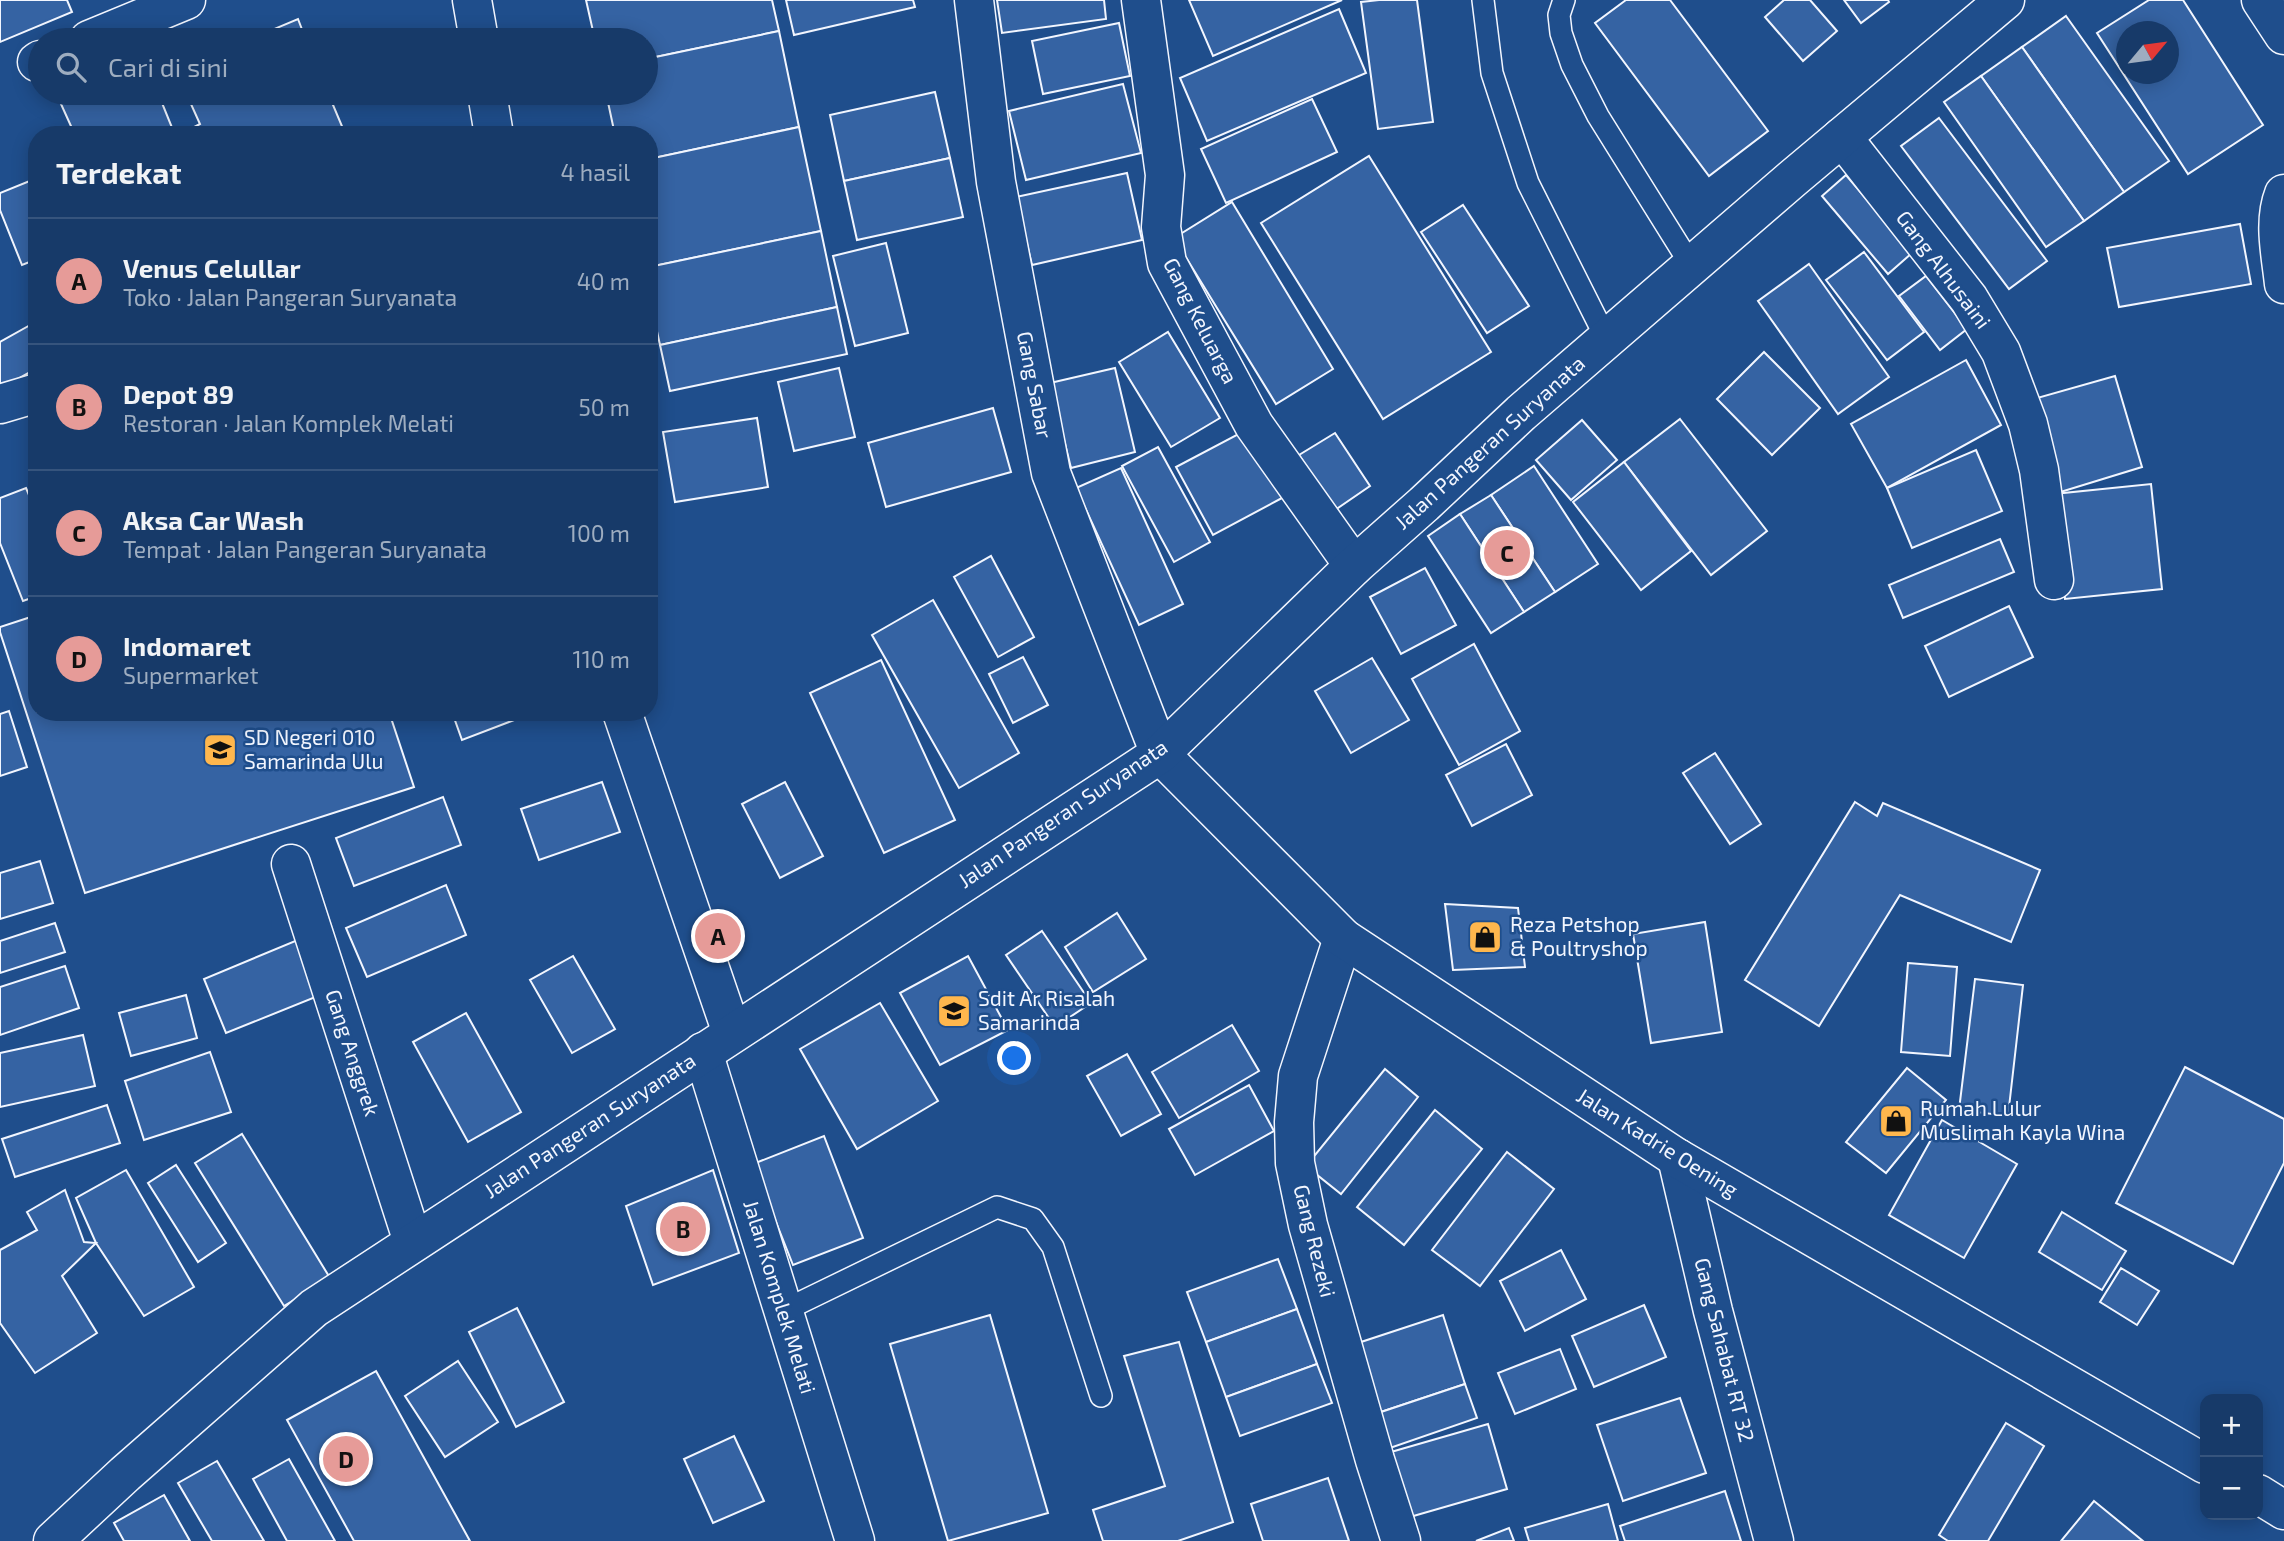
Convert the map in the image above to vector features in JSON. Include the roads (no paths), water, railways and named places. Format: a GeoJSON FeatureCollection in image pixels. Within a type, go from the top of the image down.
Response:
{"type":"FeatureCollection","features":[{"type":"Feature","properties":{"kind":"street"},"geometry":{"type":"LineString","coordinates":[[118,28],[186,0]]}},
{"type":"Feature","properties":{"kind":"street"},"geometry":{"type":"LineString","coordinates":[[472,0],[477,28]]}},
{"type":"Feature","properties":{"kind":"street","name":"Gang Sabar"},"geometry":{"type":"LineString","coordinates":[[974,0],[996,182],[1051,473],[1160,754]]}},
{"type":"Feature","properties":{"kind":"street","name":"Gang Keluarga"},"geometry":{"type":"LineString","coordinates":[[1141,0],[1166,175],[1161,227],[1167,263],[1254,425],[1354,566]]}},
{"type":"Feature","properties":{"kind":"street","name":"Jalan Pangeran Suryanata"},"geometry":{"type":"LineString","coordinates":[[53,1541],[314,1308],[1160,754],[1354,566],[1606,338],[2006,0]]}},
{"type":"Feature","properties":{"kind":"street"},"geometry":{"type":"LineString","coordinates":[[2261,0],[2284,35]]}},
{"type":"Feature","properties":{"kind":"street"},"geometry":{"type":"LineString","coordinates":[[489,105],[492,126]]}},
{"type":"Feature","properties":{"kind":"street","name":"Gang Alhusaini"},"geometry":{"type":"LineString","coordinates":[[1842,137],[1969,299],[2001,352],[2028,424],[2039,470],[2054,580]]}},
{"type":"Feature","properties":{"kind":"street"},"geometry":{"type":"LineString","coordinates":[[2284,194],[2280,203],[2278,234],[2284,284]]}},
{"type":"Feature","properties":{"kind":"street"},"geometry":{"type":"LineString","coordinates":[[0,404],[28,396]]}},
{"type":"Feature","properties":{"kind":"street","name":"Jalan Komplek Melati"},"geometry":{"type":"LineString","coordinates":[[625,721],[718,1042],[783,1311],[855,1541]]}},
{"type":"Feature","properties":{"kind":"street","name":"Jalan Kadrie Oening"},"geometry":{"type":"LineString","coordinates":[[1160,754],[1343,938],[1677,1158],[2200,1461]]}},
{"type":"Feature","properties":{"kind":"street","name":"Gang Anggrek"},"geometry":{"type":"LineString","coordinates":[[291,864],[414,1242]]}},
{"type":"Feature","properties":{"kind":"street","name":"Gang Rezeki"},"geometry":{"type":"LineString","coordinates":[[1343,938],[1298,1076],[1294,1122],[1295,1163],[1312,1238],[1397,1539]]}},
{"type":"Feature","properties":{"kind":"street","name":"Gang Sahabat RT 32"},"geometry":{"type":"LineString","coordinates":[[1677,1158],[1713,1311],[1774,1541]]}},
{"type":"Feature","properties":{"kind":"street"},"geometry":{"type":"LineString","coordinates":[[2263,1497],[2284,1510]]}},
{"type":"Feature","properties":{"kind":"lane"},"geometry":{"type":"LineString","coordinates":[[1483,0],[1492,73],[1528,183],[1606,338]]}},
{"type":"Feature","properties":{"kind":"lane"},"geometry":{"type":"LineString","coordinates":[[1564,0],[1559,15],[1561,33],[1572,65],[1598,116],[1691,265]]}},
{"type":"Feature","properties":{"kind":"lane"},"geometry":{"type":"LineString","coordinates":[[783,1311],[997,1207],[1033,1219],[1053,1247],[1101,1396]]}},
{"type":"Feature","properties":{"kind":"place","name":"Aksa Car Wash"},"geometry":{"type":"Point","coordinates":[1507,553]}},
{"type":"Feature","properties":{"kind":"place","name":"SD Negeri 010 Samarinda Ulu"},"geometry":{"type":"Point","coordinates":[220,750]}},
{"type":"Feature","properties":{"kind":"place","name":"Venus Celullar"},"geometry":{"type":"Point","coordinates":[718,936]}},
{"type":"Feature","properties":{"kind":"place","name":"Reza Petshop & Poultryshop"},"geometry":{"type":"Point","coordinates":[1485,937]}},
{"type":"Feature","properties":{"kind":"place","name":"Sdit Ar Risalah Samarinda"},"geometry":{"type":"Point","coordinates":[954,1011]}},
{"type":"Feature","properties":{"kind":"place","name":"Rumah Lulur Muslimah Kayla Wina"},"geometry":{"type":"Point","coordinates":[1896,1121]}},
{"type":"Feature","properties":{"kind":"place","name":"Depot 89"},"geometry":{"type":"Point","coordinates":[683,1229]}},
{"type":"Feature","properties":{"kind":"place","name":"Indomaret"},"geometry":{"type":"Point","coordinates":[346,1459]}}]}
